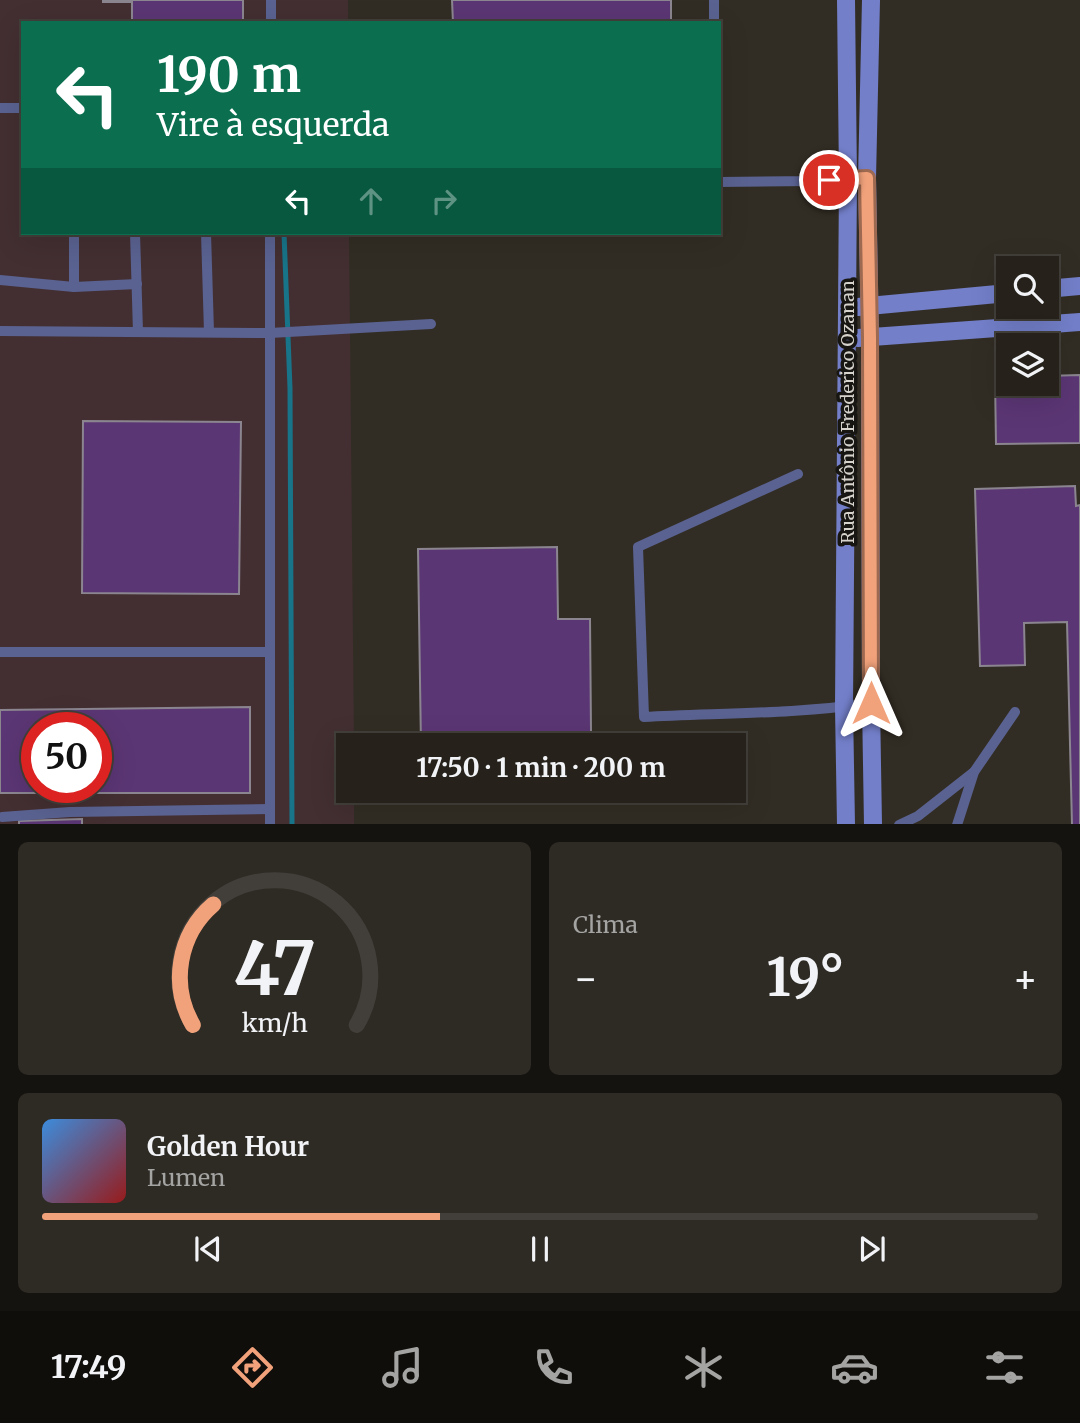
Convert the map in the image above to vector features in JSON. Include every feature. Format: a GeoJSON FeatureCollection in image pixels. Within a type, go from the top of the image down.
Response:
{"type":"FeatureCollection","features":[{"type":"Feature","properties":{"kind":"main road","name":"Rua Antônio Frederico Ozanan"},"geometry":{"type":"LineString","coordinates":[[846,0],[849,179],[844,707],[846,824]]}},
{"type":"Feature","properties":{"kind":"main road","name":"Rua Antônio Frederico Ozanan"},"geometry":{"type":"LineString","coordinates":[[871,0],[867,178],[873,824]]}},
{"type":"Feature","properties":{"kind":"main road"},"geometry":{"type":"LineString","coordinates":[[1059,288],[1080,286]]}},
{"type":"Feature","properties":{"kind":"main road"},"geometry":{"type":"LineString","coordinates":[[848,308],[996,294]]}},
{"type":"Feature","properties":{"kind":"main road"},"geometry":{"type":"LineString","coordinates":[[848,338],[1080,322]]}},
{"type":"Feature","properties":{"kind":"lane"},"geometry":{"type":"LineString","coordinates":[[271,0],[271,21]]}},
{"type":"Feature","properties":{"kind":"lane"},"geometry":{"type":"LineString","coordinates":[[714,0],[714,21]]}},
{"type":"Feature","properties":{"kind":"lane"},"geometry":{"type":"LineString","coordinates":[[0,108],[21,108]]}},
{"type":"Feature","properties":{"kind":"lane"},"geometry":{"type":"LineString","coordinates":[[721,182],[867,178]]}},
{"type":"Feature","properties":{"kind":"lane"},"geometry":{"type":"LineString","coordinates":[[74,235],[74,287]]}},
{"type":"Feature","properties":{"kind":"lane"},"geometry":{"type":"LineString","coordinates":[[135,235],[138,332]]}},
{"type":"Feature","properties":{"kind":"lane"},"geometry":{"type":"LineString","coordinates":[[206,235],[209,332]]}},
{"type":"Feature","properties":{"kind":"lane"},"geometry":{"type":"LineString","coordinates":[[270,235],[270,824]]}},
{"type":"Feature","properties":{"kind":"lane"},"geometry":{"type":"LineString","coordinates":[[0,279],[74,287],[137,284]]}},
{"type":"Feature","properties":{"kind":"lane"},"geometry":{"type":"LineString","coordinates":[[0,331],[270,333],[431,324]]}},
{"type":"Feature","properties":{"kind":"lane"},"geometry":{"type":"LineString","coordinates":[[798,474],[638,547],[644,717],[844,707],[871,703]]}},
{"type":"Feature","properties":{"kind":"lane"},"geometry":{"type":"LineString","coordinates":[[0,652],[269,652]]}},
{"type":"Feature","properties":{"kind":"lane"},"geometry":{"type":"LineString","coordinates":[[957,824],[974,772],[1015,712]]}},
{"type":"Feature","properties":{"kind":"lane"},"geometry":{"type":"LineString","coordinates":[[899,824],[918,816],[974,772]]}},
{"type":"Feature","properties":{"kind":"lane"},"geometry":{"type":"LineString","coordinates":[[2,819],[70,812],[270,809]]}},
{"type":"Feature","properties":{"kind":"shaded area"},"geometry":{"type":"Polygon","coordinates":[[[0,0],[348,0],[348,21],[21,21],[21,235],[349,235],[354,733],[336,733],[336,803],[354,803],[354,824],[0,824],[0,0]]]}},
{"type":"Feature","properties":{"kind":"building"},"geometry":{"type":"Polygon","coordinates":[[[243,0],[243,21],[132,21],[132,2],[103,2],[243,0]]]}},
{"type":"Feature","properties":{"kind":"building"},"geometry":{"type":"Polygon","coordinates":[[[452,0],[671,0],[671,21],[453,21],[452,0]]]}},
{"type":"Feature","properties":{"kind":"building"},"geometry":{"type":"Polygon","coordinates":[[[1080,375],[1080,443],[996,444],[995,377],[996,396],[1059,396],[1059,376],[1080,375]]]}},
{"type":"Feature","properties":{"kind":"building"},"geometry":{"type":"Polygon","coordinates":[[[83,421],[241,422],[239,594],[82,593],[83,421]]]}},
{"type":"Feature","properties":{"kind":"building"},"geometry":{"type":"Polygon","coordinates":[[[1075,486],[1076,506],[1080,505],[1080,824],[1072,824],[1067,622],[1024,623],[1025,665],[980,666],[975,489],[1075,486]]]}},
{"type":"Feature","properties":{"kind":"building"},"geometry":{"type":"Polygon","coordinates":[[[557,547],[558,619],[590,619],[591,732],[421,733],[418,549],[557,547]]]}},
{"type":"Feature","properties":{"kind":"building"},"geometry":{"type":"Polygon","coordinates":[[[250,707],[250,793],[112,793],[112,712],[21,712],[21,793],[0,793],[0,710],[250,707]]]}},
{"type":"Feature","properties":{"kind":"building"},"geometry":{"type":"Polygon","coordinates":[[[82,819],[82,824],[19,824],[19,821],[82,819]]]}},
{"type":"Feature","properties":{"kind":"waterway"},"geometry":{"type":"LineString","coordinates":[[284,235],[290,388],[292,824]]}},
{"type":"Feature","properties":{"kind":"route"},"geometry":{"type":"LineString","coordinates":[[829,180],[867,178],[871,703]]}}]}
